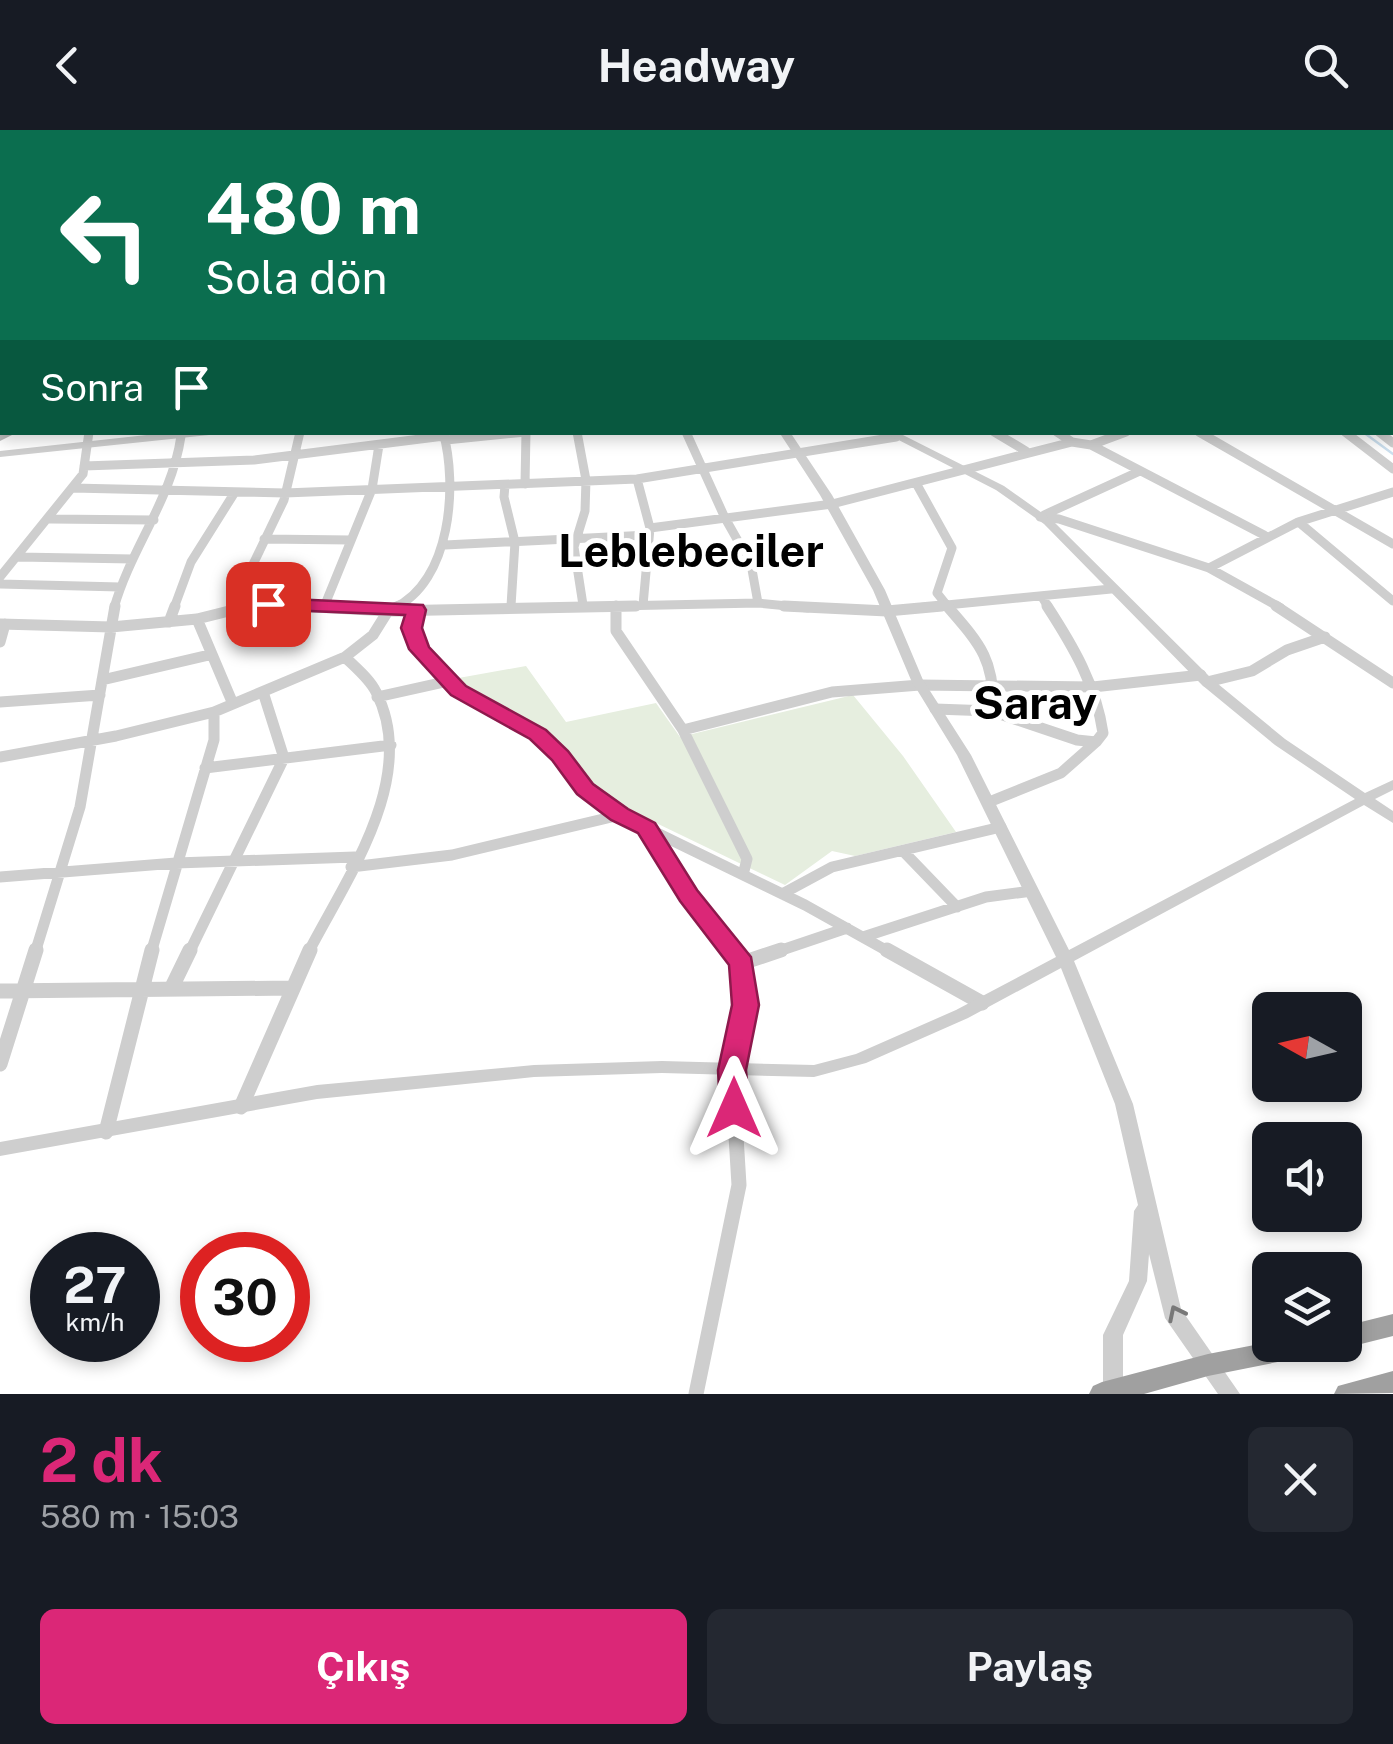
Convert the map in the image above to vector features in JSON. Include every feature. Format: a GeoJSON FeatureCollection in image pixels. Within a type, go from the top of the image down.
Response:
{"type":"FeatureCollection","features":[{"type":"Feature","properties":{"kind":"highway"},"geometry":{"type":"LineString","coordinates":[[1362,1333],[1393,1325]]}},
{"type":"Feature","properties":{"kind":"highway"},"geometry":{"type":"LineString","coordinates":[[1109,1393],[1252,1356]]}},
{"type":"Feature","properties":{"kind":"highway"},"geometry":{"type":"LineString","coordinates":[[1347,1394],[1393,1382]]}},
{"type":"Feature","properties":{"kind":"street"},"geometry":{"type":"LineString","coordinates":[[0,451],[50,448],[87,439],[189,435]]}},
{"type":"Feature","properties":{"kind":"street"},"geometry":{"type":"LineString","coordinates":[[231,611],[286,493],[300,454],[300,435]]}},
{"type":"Feature","properties":{"kind":"street"},"geometry":{"type":"LineString","coordinates":[[525,484],[526,435]]}},
{"type":"Feature","properties":{"kind":"street"},"geometry":{"type":"LineString","coordinates":[[578,435],[586,480],[585,511],[574,547],[583,604]]}},
{"type":"Feature","properties":{"kind":"street"},"geometry":{"type":"LineString","coordinates":[[687,435],[725,518],[752,564],[758,603]]}},
{"type":"Feature","properties":{"kind":"street"},"geometry":{"type":"LineString","coordinates":[[786,435],[832,504],[920,685],[988,802],[1066,959],[1124,1104],[1172,1312],[1230,1394]]}},
{"type":"Feature","properties":{"kind":"street"},"geometry":{"type":"LineString","coordinates":[[73,488],[286,493],[636,479],[892,435],[1000,488],[1040,517],[1204,678],[1280,742],[1393,818]]}},
{"type":"Feature","properties":{"kind":"street"},"geometry":{"type":"LineString","coordinates":[[999,435],[1026,451]]}},
{"type":"Feature","properties":{"kind":"street"},"geometry":{"type":"LineString","coordinates":[[1062,435],[1072,442]]}},
{"type":"Feature","properties":{"kind":"street"},"geometry":{"type":"LineString","coordinates":[[1091,444],[1115,435]]}},
{"type":"Feature","properties":{"kind":"street"},"geometry":{"type":"LineString","coordinates":[[1205,435],[1327,509],[1393,541]]}},
{"type":"Feature","properties":{"kind":"street"},"geometry":{"type":"LineString","coordinates":[[1349,435],[1393,469]]}},
{"type":"Feature","properties":{"kind":"street"},"geometry":{"type":"LineString","coordinates":[[0,1064],[20,991],[72,840],[120,588],[168,492],[180,462],[182,436]]}},
{"type":"Feature","properties":{"kind":"street"},"geometry":{"type":"LineString","coordinates":[[0,756],[94,740],[214,712],[345,656],[372,634],[388,611],[405,603],[427,578],[445,545],[444,436],[300,454],[84,466]]}},
{"type":"Feature","properties":{"kind":"street"},"geometry":{"type":"LineString","coordinates":[[0,581],[73,488],[84,466],[87,439]]}},
{"type":"Feature","properties":{"kind":"street"},"geometry":{"type":"LineString","coordinates":[[445,545],[577,539],[832,504],[1072,442],[1091,444],[1264,535]]}},
{"type":"Feature","properties":{"kind":"street"},"geometry":{"type":"LineString","coordinates":[[324,607],[372,489],[379,445]]}},
{"type":"Feature","properties":{"kind":"street"},"geometry":{"type":"LineString","coordinates":[[1040,517],[1140,470]]}},
{"type":"Feature","properties":{"kind":"street"},"geometry":{"type":"LineString","coordinates":[[636,479],[649,531],[643,605]]}},
{"type":"Feature","properties":{"kind":"street"},"geometry":{"type":"LineString","coordinates":[[916,483],[940,519],[952,548],[937,593],[992,660],[996,686],[993,711]]}},
{"type":"Feature","properties":{"kind":"street"},"geometry":{"type":"LineString","coordinates":[[505,485],[504,497],[515,542],[511,606]]}},
{"type":"Feature","properties":{"kind":"street"},"geometry":{"type":"LineString","coordinates":[[169,622],[191,562],[234,492]]}},
{"type":"Feature","properties":{"kind":"street"},"geometry":{"type":"LineString","coordinates":[[1209,568],[1264,535],[1301,524],[1327,509],[1393,492]]}},
{"type":"Feature","properties":{"kind":"street"},"geometry":{"type":"LineString","coordinates":[[1040,517],[1059,518],[1209,568],[1246,586],[1393,683]]}},
{"type":"Feature","properties":{"kind":"street"},"geometry":{"type":"LineString","coordinates":[[50,519],[154,520]]}},
{"type":"Feature","properties":{"kind":"street"},"geometry":{"type":"LineString","coordinates":[[1301,524],[1393,601]]}},
{"type":"Feature","properties":{"kind":"street"},"geometry":{"type":"LineString","coordinates":[[264,539],[351,540]]}},
{"type":"Feature","properties":{"kind":"street"},"geometry":{"type":"LineString","coordinates":[[18,557],[133,559]]}},
{"type":"Feature","properties":{"kind":"street"},"geometry":{"type":"LineString","coordinates":[[0,581],[120,588]]}},
{"type":"Feature","properties":{"kind":"street"},"geometry":{"type":"LineString","coordinates":[[0,642],[3,624],[111,627],[198,619],[268,604],[388,611],[758,603],[816,610],[887,611],[944,602],[1111,589]]}},
{"type":"Feature","properties":{"kind":"street"},"geometry":{"type":"LineString","coordinates":[[988,802],[1045,784],[1084,758],[1103,733],[1100,704],[1084,665],[1042,597]]}},
{"type":"Feature","properties":{"kind":"street"},"geometry":{"type":"LineString","coordinates":[[616,605],[616,632],[682,730],[746,859],[743,875]]}},
{"type":"Feature","properties":{"kind":"street"},"geometry":{"type":"LineString","coordinates":[[416,610],[412,628],[419,649],[449,681],[458,690],[538,734],[585,789],[620,815],[782,894],[982,1004]]}},
{"type":"Feature","properties":{"kind":"street"},"geometry":{"type":"LineString","coordinates":[[198,619],[208,655],[233,704]]}},
{"type":"Feature","properties":{"kind":"street"},"geometry":{"type":"LineString","coordinates":[[682,730],[832,692],[920,685],[1093,687],[1204,678],[1252,671],[1287,650],[1325,637]]}},
{"type":"Feature","properties":{"kind":"street"},"geometry":{"type":"LineString","coordinates":[[102,680],[208,655]]}},
{"type":"Feature","properties":{"kind":"street"},"geometry":{"type":"LineString","coordinates":[[240,1106],[388,784],[391,745],[386,712],[360,668],[345,656]]}},
{"type":"Feature","properties":{"kind":"street"},"geometry":{"type":"LineString","coordinates":[[377,697],[449,681]]}},
{"type":"Feature","properties":{"kind":"street"},"geometry":{"type":"LineString","coordinates":[[171,989],[284,758],[263,692]]}},
{"type":"Feature","properties":{"kind":"street"},"geometry":{"type":"LineString","coordinates":[[0,702],[100,696]]}},
{"type":"Feature","properties":{"kind":"street"},"geometry":{"type":"LineString","coordinates":[[935,709],[993,711],[1038,724],[1084,744],[1096,742]]}},
{"type":"Feature","properties":{"kind":"street"},"geometry":{"type":"LineString","coordinates":[[106,1132],[142,986],[214,740],[214,712]]}},
{"type":"Feature","properties":{"kind":"street"},"geometry":{"type":"LineString","coordinates":[[204,768],[391,745]]}},
{"type":"Feature","properties":{"kind":"street"},"geometry":{"type":"LineString","coordinates":[[0,1149],[317,1092],[534,1072],[662,1067],[814,1071],[860,1059],[982,1004],[1393,784]]}},
{"type":"Feature","properties":{"kind":"street"},"geometry":{"type":"LineString","coordinates":[[0,876],[176,863],[388,865],[537,837],[620,815]]}},
{"type":"Feature","properties":{"kind":"street"},"geometry":{"type":"LineString","coordinates":[[782,894],[832,867],[1001,827]]}},
{"type":"Feature","properties":{"kind":"street"},"geometry":{"type":"LineString","coordinates":[[647,828],[688,896],[742,963],[746,1005],[732,1070],[739,1184],[696,1394]]}},
{"type":"Feature","properties":{"kind":"street"},"geometry":{"type":"LineString","coordinates":[[903,851],[957,907]]}},
{"type":"Feature","properties":{"kind":"street"},"geometry":{"type":"LineString","coordinates":[[863,937],[986,897],[1032,891]]}},
{"type":"Feature","properties":{"kind":"street"},"geometry":{"type":"LineString","coordinates":[[742,963],[847,928]]}},
{"type":"Feature","properties":{"kind":"street"},"geometry":{"type":"LineString","coordinates":[[0,991],[142,986],[292,988]]}},
{"type":"Feature","properties":{"kind":"street"},"geometry":{"type":"LineString","coordinates":[[1109,1393],[1114,1335],[1138,1281],[1145,1190]]}},
{"type":"Feature","properties":{"kind":"green space"},"geometry":{"type":"Polygon","coordinates":[[[526,666],[566,722],[656,703],[680,737],[853,695],[903,756],[956,832],[855,856],[832,851],[785,885],[598,795],[574,763],[548,739],[453,679],[526,666]]]}},
{"type":"Feature","properties":{"kind":"waterway"},"geometry":{"type":"LineString","coordinates":[[1367,435],[1393,454]]}},
{"type":"Feature","properties":{"kind":"district","name":"Leblebeciler"},"geometry":{"type":"Point","coordinates":[691,550]}},
{"type":"Feature","properties":{"kind":"district","name":"Saray"},"geometry":{"type":"Point","coordinates":[1035,702]}},
{"type":"Feature","properties":{"kind":"route"},"geometry":{"type":"LineString","coordinates":[[268,604],[416,610],[412,628],[419,649],[458,690],[538,734],[585,789],[620,815],[647,828],[688,896],[742,963],[746,1005],[732,1070],[734,1108]]}}]}
